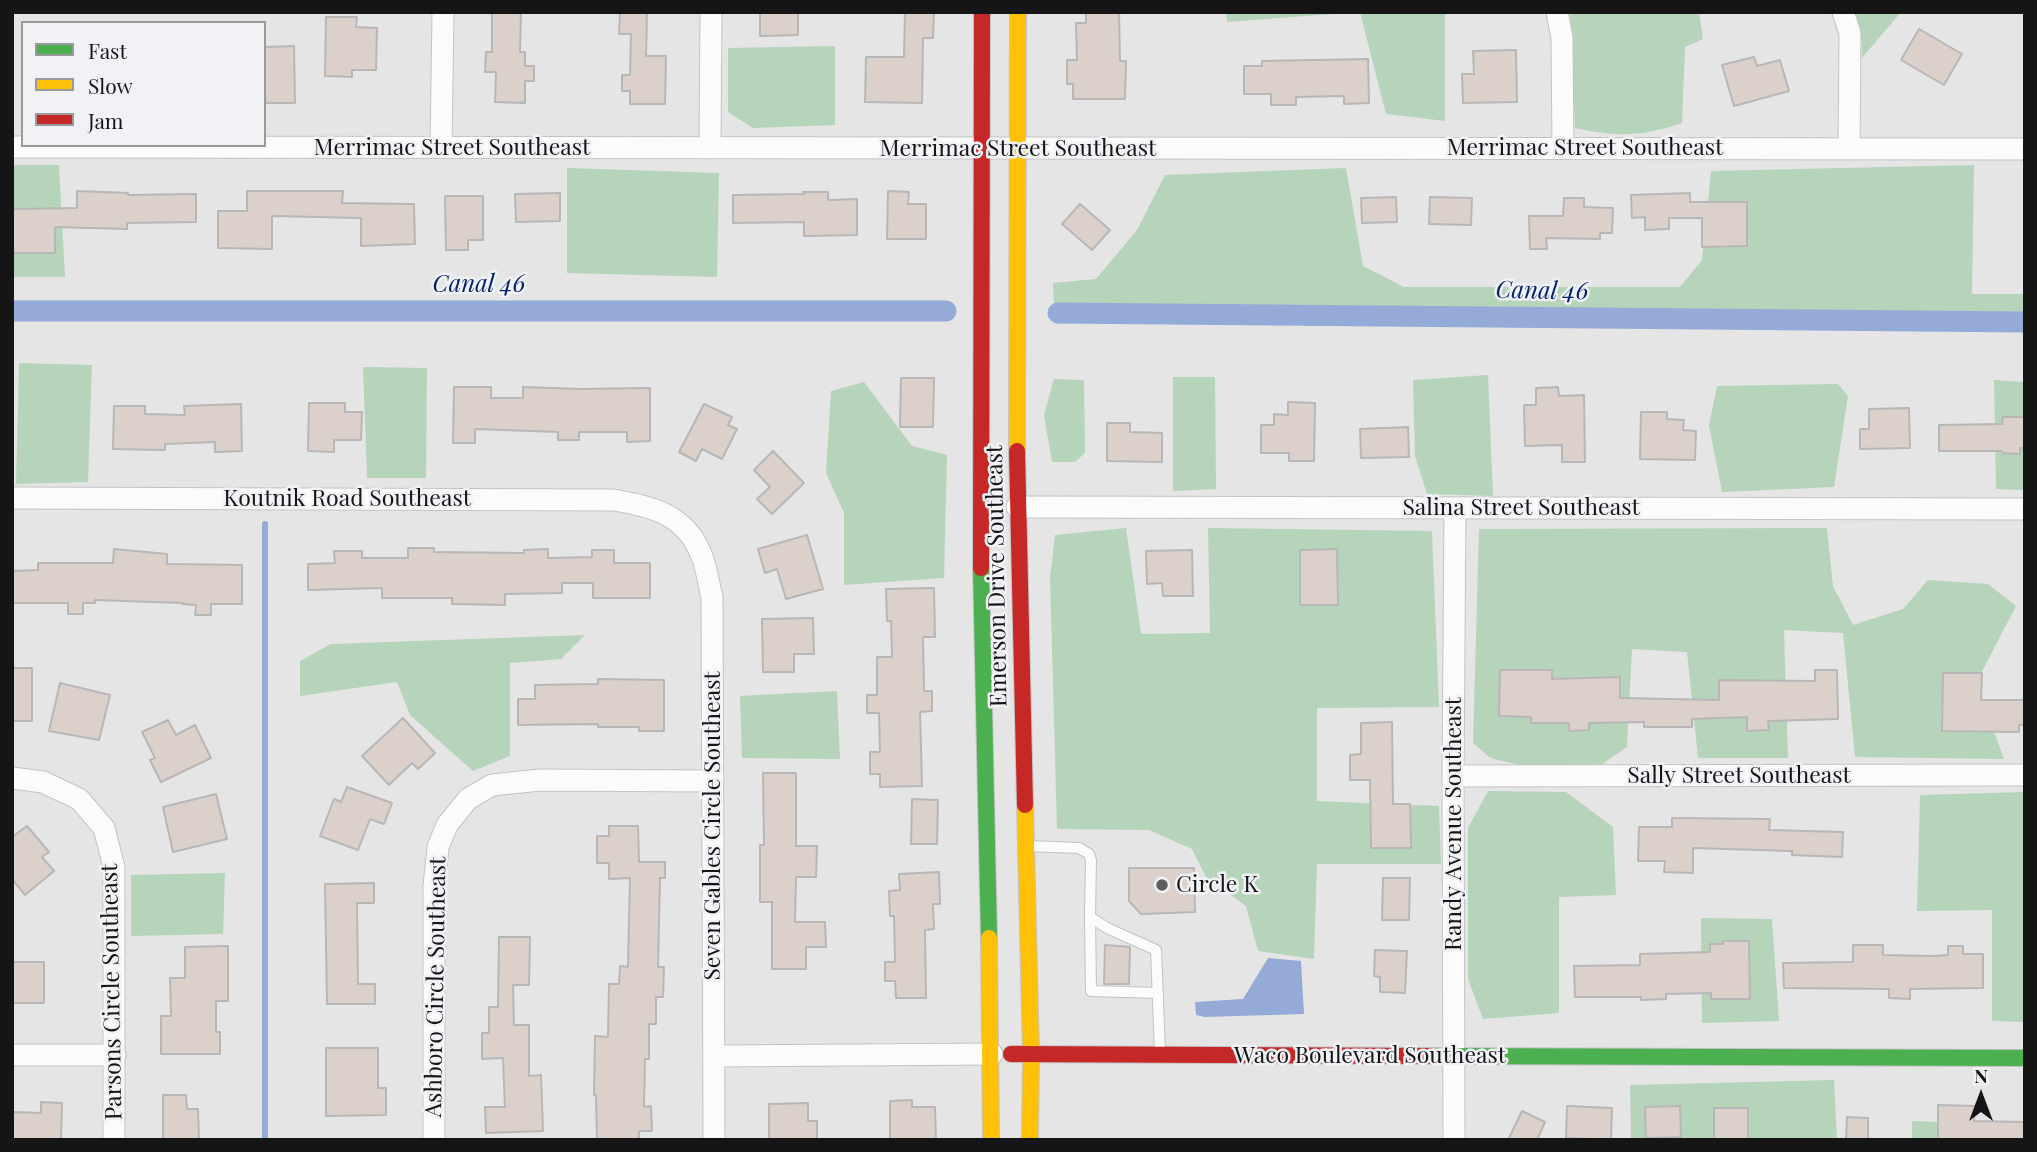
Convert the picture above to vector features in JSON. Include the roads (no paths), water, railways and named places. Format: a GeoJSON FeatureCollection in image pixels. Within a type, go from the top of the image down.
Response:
{"type":"FeatureCollection","features":[{"type":"Feature","properties":{"kind":"street"},"geometry":{"type":"LineString","coordinates":[[441,147],[443,12]]}},
{"type":"Feature","properties":{"kind":"street"},"geometry":{"type":"LineString","coordinates":[[710,148],[711,12]]}},
{"type":"Feature","properties":{"kind":"street","name":"Emerson Drive Southeast"},"geometry":{"type":"LineString","coordinates":[[982,12],[980,521],[992,1054],[991,1140]]}},
{"type":"Feature","properties":{"kind":"street","name":"Emerson Drive Southeast"},"geometry":{"type":"LineString","coordinates":[[1018,12],[1017,507],[1031,1054],[1030,1140]]}},
{"type":"Feature","properties":{"kind":"street"},"geometry":{"type":"LineString","coordinates":[[1557,12],[1562,38],[1563,148]]}},
{"type":"Feature","properties":{"kind":"street"},"geometry":{"type":"LineString","coordinates":[[1843,12],[1850,33],[1850,149]]}},
{"type":"Feature","properties":{"kind":"street","name":"Merrimac Street Southeast"},"geometry":{"type":"LineString","coordinates":[[12,148],[2025,149]]}},
{"type":"Feature","properties":{"kind":"street","name":"Koutnik Road Southeast"},"geometry":{"type":"LineString","coordinates":[[12,498],[613,500],[644,505],[678,520]]}},
{"type":"Feature","properties":{"kind":"street","name":"Salina Street Southeast"},"geometry":{"type":"LineString","coordinates":[[1017,507],[2025,509]]}},
{"type":"Feature","properties":{"kind":"street","name":"Randy Avenue Southeast"},"geometry":{"type":"LineString","coordinates":[[1454,1140],[1455,508]]}},
{"type":"Feature","properties":{"kind":"street","name":"Seven Gables Circle Southeast"},"geometry":{"type":"LineString","coordinates":[[678,520],[701,553],[712,597],[714,1140]]}},
{"type":"Feature","properties":{"kind":"street","name":"Sally Street Southeast"},"geometry":{"type":"LineString","coordinates":[[1453,776],[2025,775]]}},
{"type":"Feature","properties":{"kind":"street","name":"Parsons Circle Southeast"},"geometry":{"type":"LineString","coordinates":[[12,778],[43,782],[79,799],[104,828],[114,867],[114,1140]]}},
{"type":"Feature","properties":{"kind":"street","name":"Ashboro Circle Southeast"},"geometry":{"type":"LineString","coordinates":[[434,1140],[434,886],[438,847],[447,825],[468,799],[492,785],[540,780],[713,781]]}},
{"type":"Feature","properties":{"kind":"street","name":"Waco Boulevard Southeast"},"geometry":{"type":"LineString","coordinates":[[715,1056],[1031,1054],[2025,1058]]}},
{"type":"Feature","properties":{"kind":"street"},"geometry":{"type":"LineString","coordinates":[[12,1055],[115,1055]]}},
{"type":"Feature","properties":{"kind":"lane"},"geometry":{"type":"LineString","coordinates":[[1026,846],[1079,848],[1089,854],[1091,991],[1158,993]]}},
{"type":"Feature","properties":{"kind":"lane"},"geometry":{"type":"LineString","coordinates":[[1090,917],[1107,928],[1156,950],[1160,1055]]}},
{"type":"Feature","properties":{"kind":"water"},"geometry":{"type":"Polygon","coordinates":[[[1268,958],[1301,961],[1304,1014],[1196,1015],[1195,1002],[1243,999],[1268,958]]]}},
{"type":"Feature","properties":{"kind":"waterway","name":"Canal 46"},"geometry":{"type":"LineString","coordinates":[[12,311],[946,311]]}},
{"type":"Feature","properties":{"kind":"waterway","name":"Canal 46"},"geometry":{"type":"LineString","coordinates":[[1058,313],[2025,322]]}},
{"type":"Feature","properties":{"kind":"waterway"},"geometry":{"type":"LineString","coordinates":[[265,524],[265,1140]]}},
{"type":"Feature","properties":{"kind":"place","name":"Circle K"},"geometry":{"type":"Point","coordinates":[1162,885]}}]}
